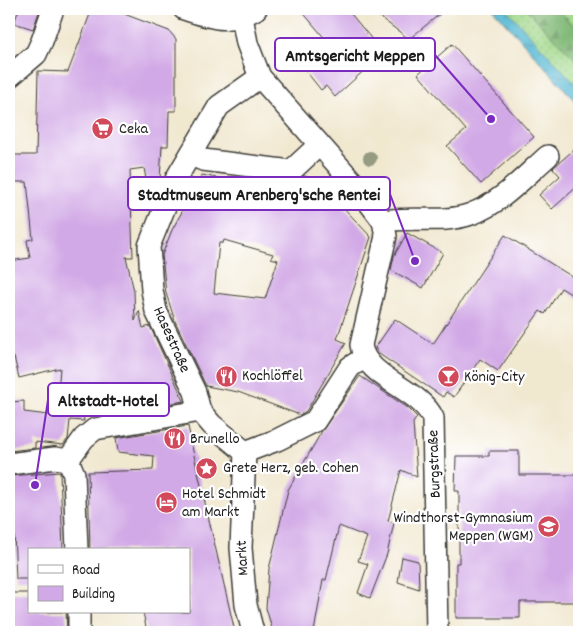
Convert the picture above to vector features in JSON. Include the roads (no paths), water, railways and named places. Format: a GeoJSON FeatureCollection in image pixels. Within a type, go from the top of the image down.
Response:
{"type":"FeatureCollection","features":[{"type":"Feature","properties":{"kind":"street"},"geometry":{"type":"LineString","coordinates":[[9,77],[36,54],[53,9]]}},
{"type":"Feature","properties":{"kind":"street"},"geometry":{"type":"LineString","coordinates":[[184,9],[221,19],[249,13],[247,43],[260,77],[358,188],[383,221],[386,236],[361,345],[364,358],[350,367],[315,421],[277,440],[245,452]]}},
{"type":"Feature","properties":{"kind":"street","name":"Hasestraße"},"geometry":{"type":"LineString","coordinates":[[245,452],[212,425],[200,411],[195,392],[156,310],[150,270],[150,246],[160,216],[177,177],[219,106],[260,77]]}},
{"type":"Feature","properties":{"kind":"street"},"geometry":{"type":"LineString","coordinates":[[191,155],[203,160],[291,172],[319,145]]}},
{"type":"Feature","properties":{"kind":"street"},"geometry":{"type":"LineString","coordinates":[[383,221],[451,218],[471,214],[490,206],[548,156]]}},
{"type":"Feature","properties":{"kind":"street","name":"Burgstraße"},"geometry":{"type":"LineString","coordinates":[[364,358],[428,407],[433,418],[437,632]]}},
{"type":"Feature","properties":{"kind":"street"},"geometry":{"type":"LineString","coordinates":[[68,460],[84,438],[95,429],[200,411]]}},
{"type":"Feature","properties":{"kind":"street","name":"Markt"},"geometry":{"type":"LineString","coordinates":[[245,452],[241,548],[246,605],[253,632]]}},
{"type":"Feature","properties":{"kind":"street"},"geometry":{"type":"LineString","coordinates":[[9,464],[55,458],[68,460]]}},
{"type":"Feature","properties":{"kind":"street"},"geometry":{"type":"LineString","coordinates":[[68,460],[74,474],[77,548]]}},
{"type":"Feature","properties":{"kind":"street"},"geometry":{"type":"LineString","coordinates":[[78,614],[79,632]]}},
{"type":"Feature","properties":{"kind":"water"},"geometry":{"type":"Polygon","coordinates":[[[493,9],[506,9],[579,88],[579,105],[493,9]]]}},
{"type":"Feature","properties":{"kind":"place","name":"Amtsgericht Meppen"},"geometry":{"type":"Point","coordinates":[491,119]}},
{"type":"Feature","properties":{"kind":"place","name":"Ceka"},"geometry":{"type":"Point","coordinates":[103,129]}},
{"type":"Feature","properties":{"kind":"place","name":"Stadtmuseum Arenberg'sche Rentei"},"geometry":{"type":"Point","coordinates":[415,261]}},
{"type":"Feature","properties":{"kind":"place","name":"Kochlöffel"},"geometry":{"type":"Point","coordinates":[226,376]}},
{"type":"Feature","properties":{"kind":"place","name":"König-City"},"geometry":{"type":"Point","coordinates":[448,377]}},
{"type":"Feature","properties":{"kind":"place","name":"Brunello"},"geometry":{"type":"Point","coordinates":[174,439]}},
{"type":"Feature","properties":{"kind":"place","name":"Grete Herz, geb. Cohen"},"geometry":{"type":"Point","coordinates":[207,468]}},
{"type":"Feature","properties":{"kind":"place","name":"Altstadt-Hotel"},"geometry":{"type":"Point","coordinates":[35,485]}},
{"type":"Feature","properties":{"kind":"place","name":"Hotel Schmidt am Markt"},"geometry":{"type":"Point","coordinates":[166,503]}},
{"type":"Feature","properties":{"kind":"place","name":"Windthorst-Gymnasium Meppen (WGM)"},"geometry":{"type":"Point","coordinates":[549,527]}}]}
